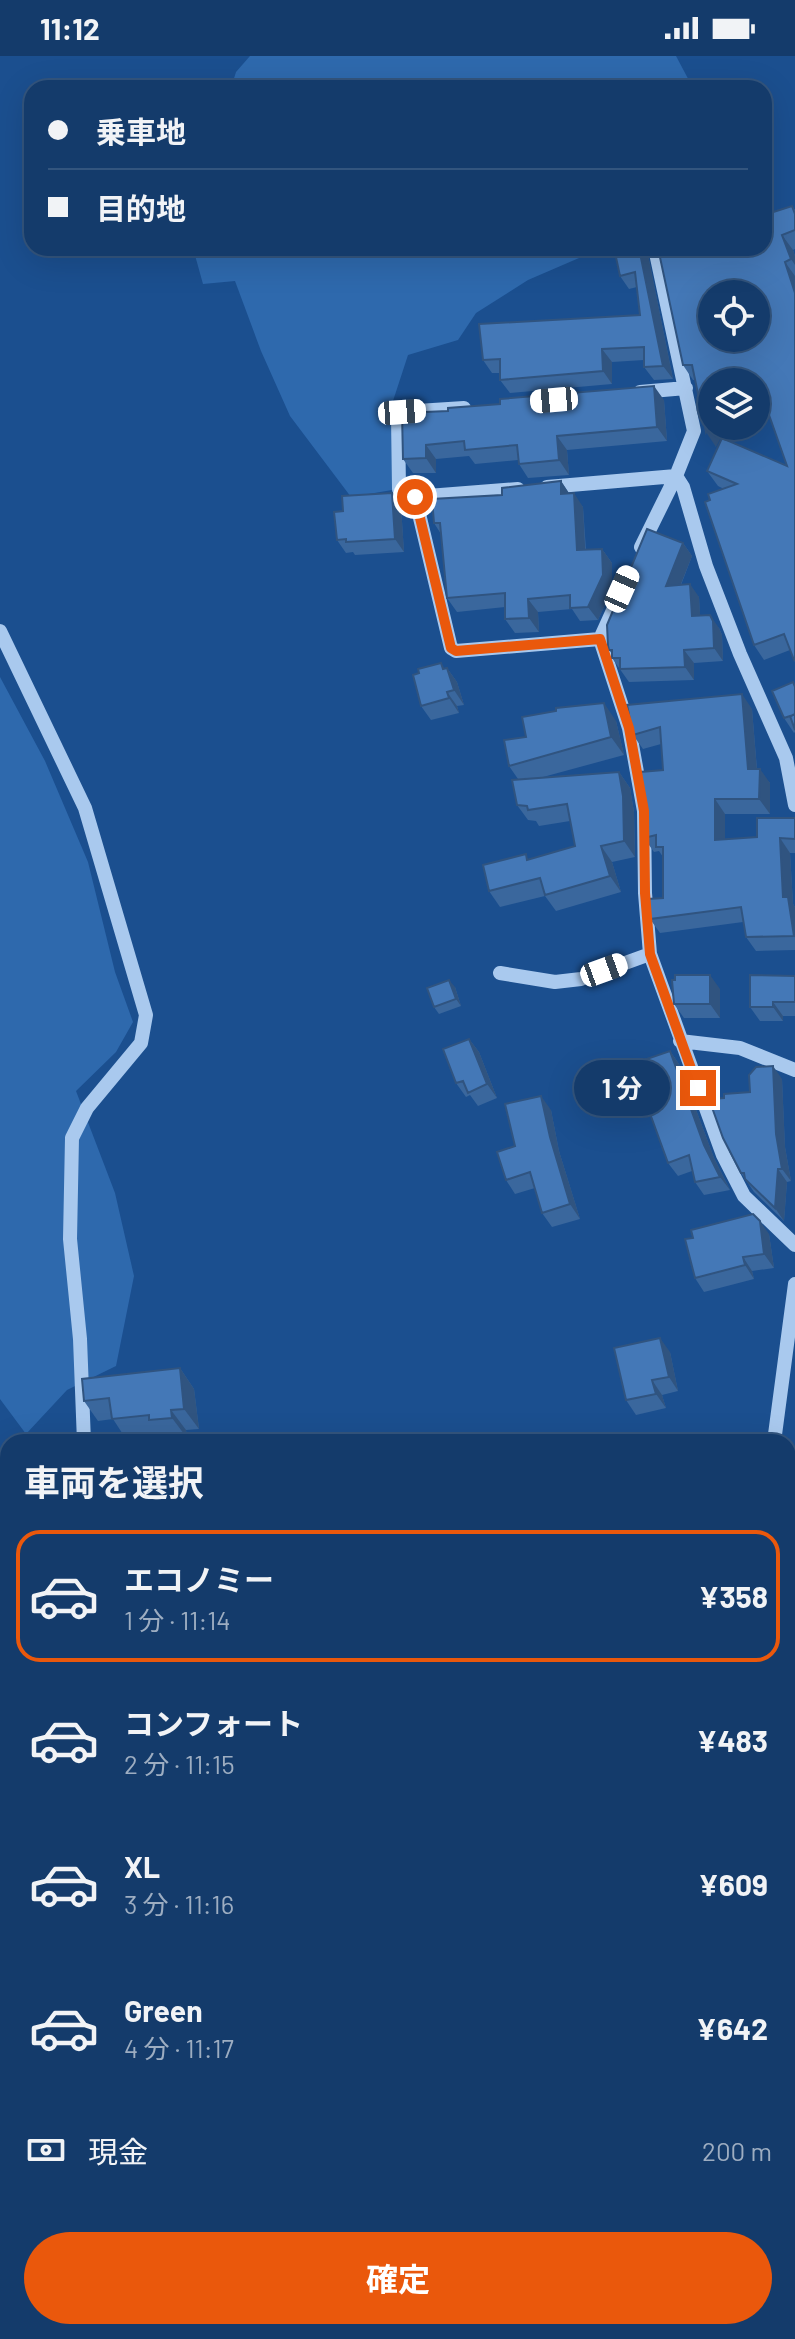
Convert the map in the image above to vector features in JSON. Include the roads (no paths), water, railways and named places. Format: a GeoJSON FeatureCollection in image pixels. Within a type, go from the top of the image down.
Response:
{"type":"FeatureCollection","features":[{"type":"Feature","properties":{"kind":"street"},"geometry":{"type":"LineString","coordinates":[[657,256],[694,431],[600,639],[629,728],[644,811],[645,893],[650,954],[723,1155],[744,1196],[795,1245]]}},
{"type":"Feature","properties":{"kind":"street"},"geometry":{"type":"LineString","coordinates":[[627,394],[686,388]]}},
{"type":"Feature","properties":{"kind":"street"},"geometry":{"type":"LineString","coordinates":[[478,407],[402,412],[398,417],[399,489],[415,497],[676,476]]}},
{"type":"Feature","properties":{"kind":"street"},"geometry":{"type":"LineString","coordinates":[[676,476],[683,487],[706,566],[740,654],[786,758],[795,805]]}},
{"type":"Feature","properties":{"kind":"street"},"geometry":{"type":"LineString","coordinates":[[415,497],[451,648],[456,651],[600,639]]}},
{"type":"Feature","properties":{"kind":"street"},"geometry":{"type":"LineString","coordinates":[[0,631],[85,808],[146,1015],[141,1043],[87,1108],[72,1138],[69,1164],[70,1239],[80,1339],[84,1434]]}},
{"type":"Feature","properties":{"kind":"street"},"geometry":{"type":"LineString","coordinates":[[500,973],[555,982],[581,979],[650,954]]}},
{"type":"Feature","properties":{"kind":"street"},"geometry":{"type":"LineString","coordinates":[[680,1041],[740,1048],[795,1070]]}},
{"type":"Feature","properties":{"kind":"street"},"geometry":{"type":"LineString","coordinates":[[775,1434],[795,1284]]}}]}
